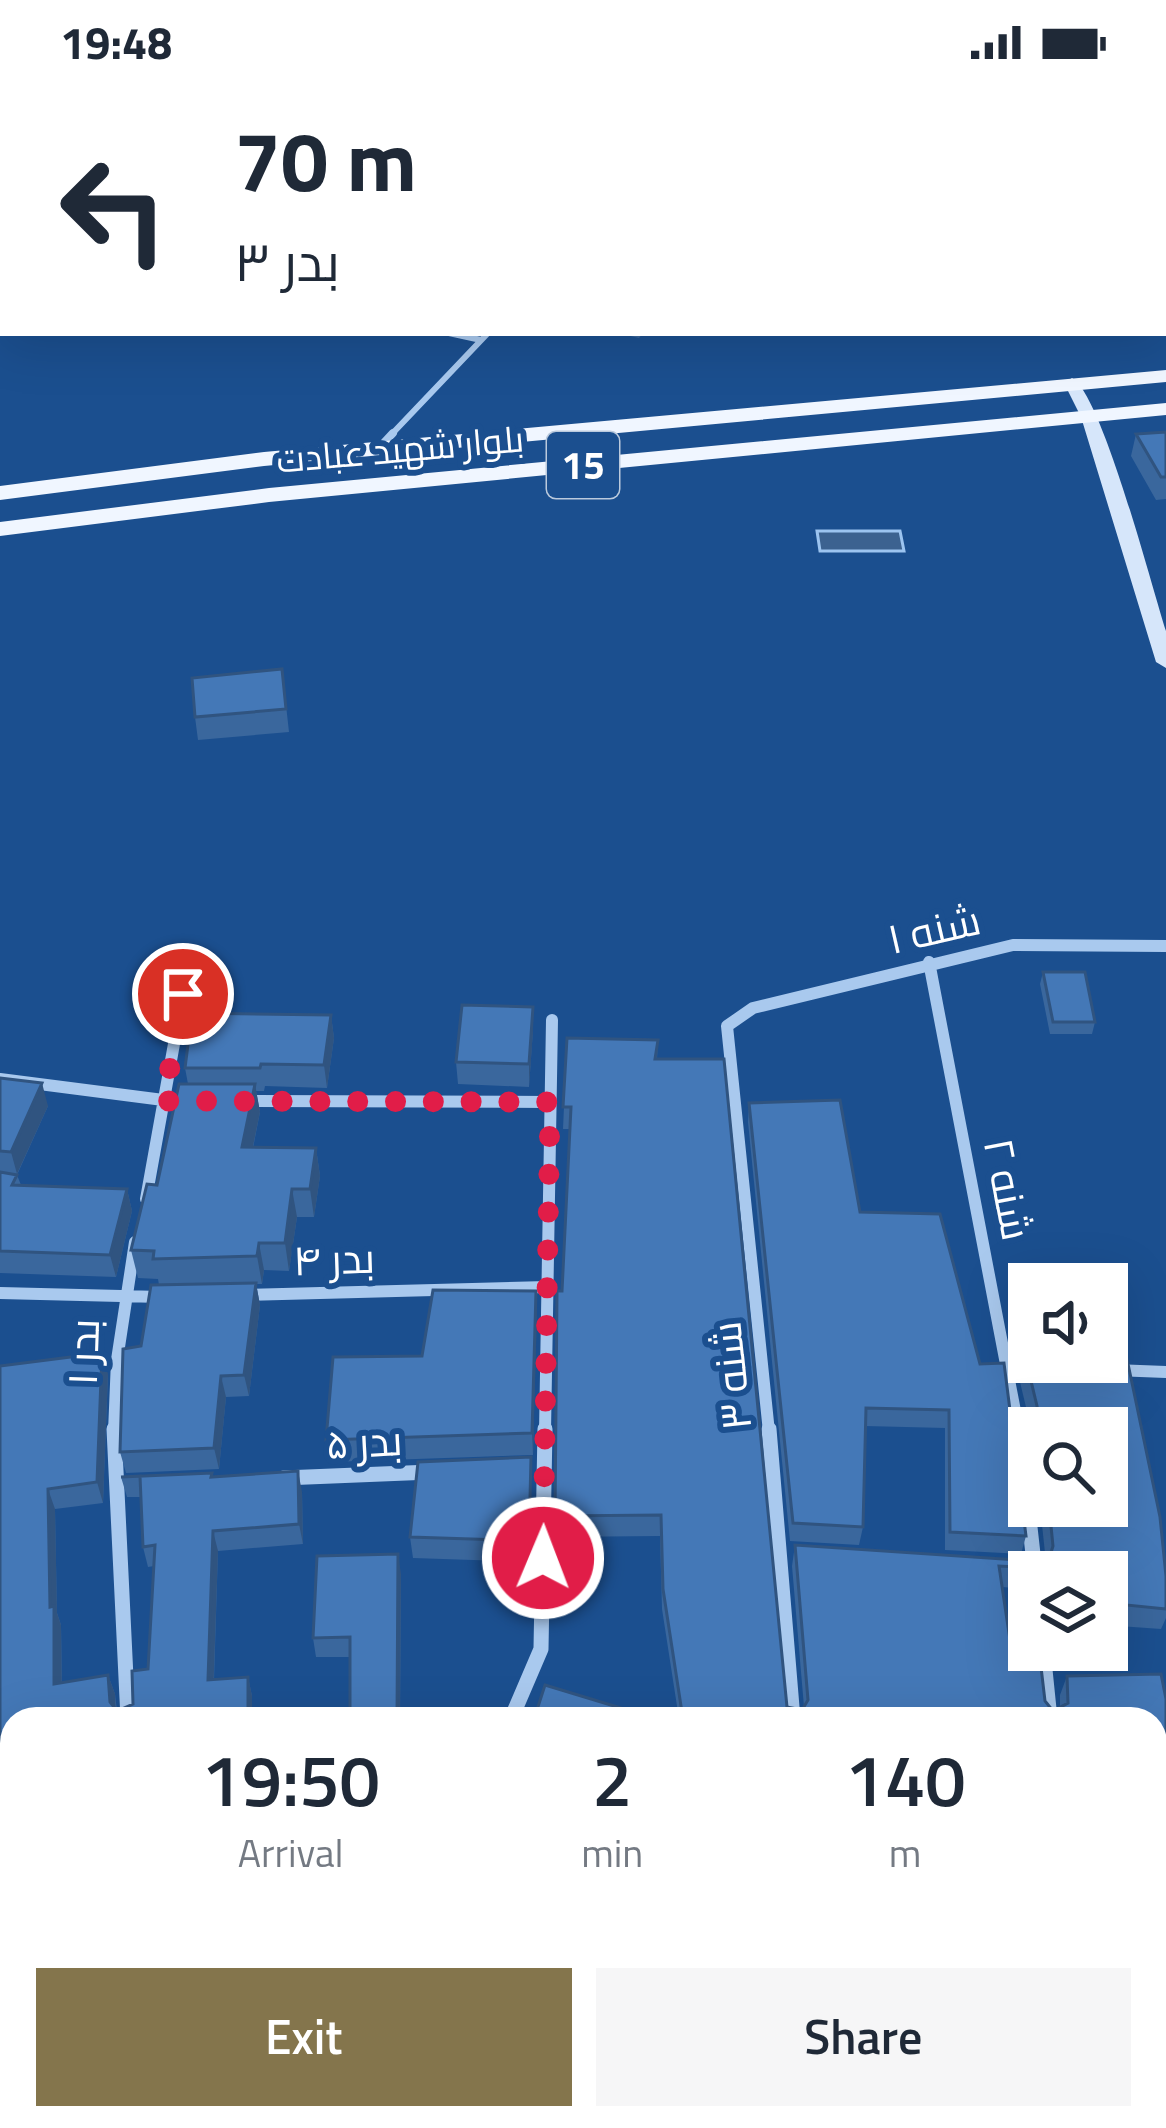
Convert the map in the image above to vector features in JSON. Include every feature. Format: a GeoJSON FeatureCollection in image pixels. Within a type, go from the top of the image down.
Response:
{"type":"FeatureCollection","features":[{"type":"Feature","properties":{"kind":"main road","name":"بلوار شهید عبادت"},"geometry":{"type":"LineString","coordinates":[[0,493],[264,459],[1166,376]]}},
{"type":"Feature","properties":{"kind":"main road","name":"بلوار شهید عبادت"},"geometry":{"type":"LineString","coordinates":[[0,529],[269,495],[1166,409]]}},
{"type":"Feature","properties":{"kind":"main road"},"geometry":{"type":"LineString","coordinates":[[264,459],[269,495]]}},
{"type":"Feature","properties":{"kind":"street"},"geometry":{"type":"LineString","coordinates":[[1072,383],[1090,417],[1166,662]]}},
{"type":"Feature","properties":{"kind":"street","name":"شنه ۱"},"geometry":{"type":"LineString","coordinates":[[727,1026],[753,1007],[1012,945],[1166,946]]}},
{"type":"Feature","properties":{"kind":"street","name":"شنه ۲"},"geometry":{"type":"LineString","coordinates":[[929,962],[1018,1419],[1033,1551]]}},
{"type":"Feature","properties":{"kind":"street","name":"بدر ۱"},"geometry":{"type":"LineString","coordinates":[[127,1707],[114,1486],[122,1298],[146,1201],[183,994]]}},
{"type":"Feature","properties":{"kind":"street"},"geometry":{"type":"LineString","coordinates":[[516,1707],[541,1649],[552,1020]]}},
{"type":"Feature","properties":{"kind":"street","name":"شنه ۳"},"geometry":{"type":"LineString","coordinates":[[727,1026],[782,1553],[792,1707]]}},
{"type":"Feature","properties":{"kind":"street"},"geometry":{"type":"LineString","coordinates":[[0,1079],[187,1101]]}},
{"type":"Feature","properties":{"kind":"street"},"geometry":{"type":"LineString","coordinates":[[232,1101],[550,1102]]}},
{"type":"Feature","properties":{"kind":"street"},"geometry":{"type":"LineString","coordinates":[[125,1198],[146,1201]]}},
{"type":"Feature","properties":{"kind":"street","name":"بدر ۴"},"geometry":{"type":"LineString","coordinates":[[240,1295],[548,1287]]}},
{"type":"Feature","properties":{"kind":"street"},"geometry":{"type":"LineString","coordinates":[[0,1292],[169,1297]]}},
{"type":"Feature","properties":{"kind":"street"},"geometry":{"type":"LineString","coordinates":[[1128,1371],[1166,1372]]}},
{"type":"Feature","properties":{"kind":"street"},"geometry":{"type":"LineString","coordinates":[[520,1468],[544,1466]]}},
{"type":"Feature","properties":{"kind":"street","name":"بدر ۵"},"geometry":{"type":"LineString","coordinates":[[257,1480],[449,1471]]}},
{"type":"Feature","properties":{"kind":"street"},"geometry":{"type":"LineString","coordinates":[[114,1486],[138,1485]]}},
{"type":"Feature","properties":{"kind":"street"},"geometry":{"type":"LineString","coordinates":[[782,1553],[805,1555]]}},
{"type":"Feature","properties":{"kind":"street"},"geometry":{"type":"LineString","coordinates":[[1045,1671],[1049,1707]]}},
{"type":"Feature","properties":{"kind":"lane"},"geometry":{"type":"LineString","coordinates":[[380,448],[484,337]]}},
{"type":"Feature","properties":{"kind":"water"},"geometry":{"type":"Polygon","coordinates":[[[817,531],[900,531],[904,551],[820,551],[817,531]]]}},
{"type":"Feature","properties":{"kind":"building"},"geometry":{"type":"Polygon","coordinates":[[[1166,432],[1166,477],[1161,477],[1136,434],[1166,432]]]}},
{"type":"Feature","properties":{"kind":"building"},"geometry":{"type":"Polygon","coordinates":[[[282,669],[286,709],[195,717],[192,678],[282,669]]]}},
{"type":"Feature","properties":{"kind":"building"},"geometry":{"type":"Polygon","coordinates":[[[1043,972],[1085,972],[1095,1022],[1053,1022],[1043,972]]]}},
{"type":"Feature","properties":{"kind":"building"},"geometry":{"type":"Polygon","coordinates":[[[462,1005],[533,1007],[529,1064],[456,1062],[462,1005]]]}},
{"type":"Feature","properties":{"kind":"building"},"geometry":{"type":"Polygon","coordinates":[[[192,1013],[331,1015],[324,1065],[185,1068],[192,1013]]]}},
{"type":"Feature","properties":{"kind":"building"},"geometry":{"type":"Polygon","coordinates":[[[567,1038],[658,1040],[655,1059],[724,1059],[787,1707],[681,1707],[663,1589],[661,1515],[555,1516],[557,1291],[562,1291],[571,1107],[563,1107],[567,1038]]]}},
{"type":"Feature","properties":{"kind":"building"},"geometry":{"type":"Polygon","coordinates":[[[0,1078],[42,1083],[11,1152],[0,1151],[0,1078]]]}},
{"type":"Feature","properties":{"kind":"building"},"geometry":{"type":"Polygon","coordinates":[[[179,1084],[255,1084],[242,1147],[316,1148],[310,1189],[292,1189],[285,1243],[259,1243],[257,1256],[153,1259],[154,1251],[131,1250],[147,1184],[157,1185],[179,1084]]]}},
{"type":"Feature","properties":{"kind":"building"},"geometry":{"type":"Polygon","coordinates":[[[840,1100],[860,1212],[940,1214],[980,1364],[1004,1363],[1010,1407],[1008,1527],[1025,1527],[1026,1536],[950,1532],[949,1410],[866,1408],[863,1527],[793,1523],[749,1103],[840,1100]]]}},
{"type":"Feature","properties":{"kind":"building"},"geometry":{"type":"Polygon","coordinates":[[[0,1172],[17,1175],[12,1185],[127,1189],[110,1255],[0,1251],[0,1172]]]}},
{"type":"Feature","properties":{"kind":"building"},"geometry":{"type":"Polygon","coordinates":[[[256,1283],[244,1375],[221,1376],[214,1448],[120,1452],[123,1349],[141,1346],[151,1285],[256,1283]]]}},
{"type":"Feature","properties":{"kind":"building"},"geometry":{"type":"Polygon","coordinates":[[[433,1290],[536,1291],[532,1433],[326,1440],[333,1357],[422,1356],[433,1290]]]}},
{"type":"Feature","properties":{"kind":"building"},"geometry":{"type":"Polygon","coordinates":[[[102,1353],[97,1482],[48,1489],[50,1607],[54,1606],[54,1684],[108,1675],[114,1707],[0,1707],[0,1366],[102,1353]]]}},
{"type":"Feature","properties":{"kind":"building"},"geometry":{"type":"Polygon","coordinates":[[[1128,1364],[1160,1517],[1166,1609],[1128,1605],[1128,1551],[1051,1551],[1051,1527],[1128,1527],[1128,1407],[1037,1407],[1032,1383],[1128,1383],[1128,1364]]]}},
{"type":"Feature","properties":{"kind":"building"},"geometry":{"type":"Polygon","coordinates":[[[531,1457],[529,1541],[410,1537],[418,1462],[531,1457]]]}},
{"type":"Feature","properties":{"kind":"building"},"geometry":{"type":"Polygon","coordinates":[[[298,1471],[299,1524],[213,1531],[208,1680],[248,1677],[248,1707],[126,1707],[133,1704],[132,1671],[148,1669],[155,1545],[143,1547],[140,1476],[298,1471]]]}},
{"type":"Feature","properties":{"kind":"building"},"geometry":{"type":"Polygon","coordinates":[[[795,1545],[1008,1559],[1008,1566],[999,1566],[1008,1627],[1008,1671],[1041,1671],[1050,1707],[804,1707],[808,1700],[795,1545]]]}},
{"type":"Feature","properties":{"kind":"building"},"geometry":{"type":"Polygon","coordinates":[[[398,1554],[397,1707],[350,1707],[350,1637],[313,1638],[317,1556],[398,1554]]]}},
{"type":"Feature","properties":{"kind":"building"},"geometry":{"type":"Polygon","coordinates":[[[1161,1674],[1166,1707],[1060,1707],[1068,1703],[1067,1676],[1161,1674]]]}},
{"type":"Feature","properties":{"kind":"building"},"geometry":{"type":"Polygon","coordinates":[[[545,1685],[617,1707],[538,1707],[545,1685]]]}},
{"type":"Feature","properties":{"kind":"route"},"geometry":{"type":"LineString","coordinates":[[183,994],[164,1101],[550,1102],[543,1558]]}}]}
